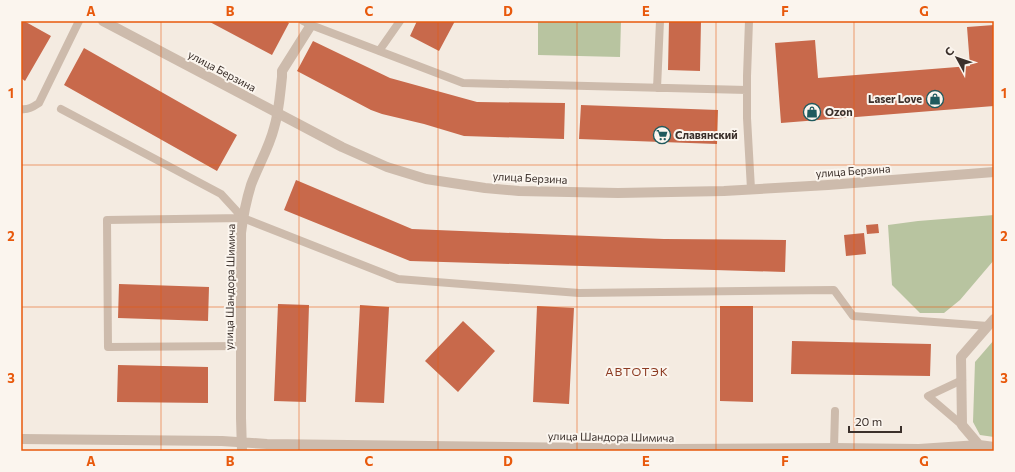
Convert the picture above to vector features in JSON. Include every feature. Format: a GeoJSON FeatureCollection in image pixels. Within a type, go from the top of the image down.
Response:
{"type":"FeatureCollection","features":[{"type":"Feature","properties":{"kind":"street","name":"улица Берзина"},"geometry":{"type":"LineString","coordinates":[[103,21],[342,147],[387,167],[426,178],[455,183],[485,188],[519,191],[618,193],[828,186],[994,172]]}},
{"type":"Feature","properties":{"kind":"street","name":"улица Шандора Шимича"},"geometry":{"type":"LineString","coordinates":[[242,447],[241,233],[243,218],[246,201],[272,135],[278,114],[282,71],[307,23]]}},
{"type":"Feature","properties":{"kind":"street"},"geometry":{"type":"LineString","coordinates":[[979,445],[962,425],[961,357],[991,322]]}},
{"type":"Feature","properties":{"kind":"street","name":"улица Шандора Шимича"},"geometry":{"type":"LineString","coordinates":[[21,439],[222,442],[242,447],[267,444],[675,450],[834,448],[919,449],[979,445],[994,447]]}},
{"type":"Feature","properties":{"kind":"lane"},"geometry":{"type":"LineString","coordinates":[[21,109],[32,108],[39,103],[79,21]]}},
{"type":"Feature","properties":{"kind":"lane"},"geometry":{"type":"LineString","coordinates":[[379,51],[400,21]]}},
{"type":"Feature","properties":{"kind":"lane"},"geometry":{"type":"LineString","coordinates":[[657,88],[660,21]]}},
{"type":"Feature","properties":{"kind":"lane"},"geometry":{"type":"LineString","coordinates":[[749,21],[747,118],[751,189]]}},
{"type":"Feature","properties":{"kind":"lane"},"geometry":{"type":"LineString","coordinates":[[307,23],[463,83],[747,90]]}},
{"type":"Feature","properties":{"kind":"lane"},"geometry":{"type":"LineString","coordinates":[[62,109],[221,194],[243,218]]}},
{"type":"Feature","properties":{"kind":"lane"},"geometry":{"type":"LineString","coordinates":[[241,346],[108,347],[107,220],[243,218],[398,279],[579,293],[834,290],[853,316],[991,322]]}},
{"type":"Feature","properties":{"kind":"lane"},"geometry":{"type":"LineString","coordinates":[[962,380],[928,396],[962,425]]}},
{"type":"Feature","properties":{"kind":"lane"},"geometry":{"type":"LineString","coordinates":[[834,448],[835,411]]}},
{"type":"Feature","properties":{"kind":"green space"},"geometry":{"type":"Polygon","coordinates":[[[538,21],[621,21],[620,57],[538,55],[538,21]]]}},
{"type":"Feature","properties":{"kind":"green space"},"geometry":{"type":"Polygon","coordinates":[[[994,215],[994,260],[960,300],[944,313],[920,313],[892,285],[888,225],[994,215]]]}},
{"type":"Feature","properties":{"kind":"green space"},"geometry":{"type":"Polygon","coordinates":[[[994,340],[994,437],[980,435],[973,422],[975,362],[994,340]]]}},
{"type":"Feature","properties":{"kind":"building"},"geometry":{"type":"Polygon","coordinates":[[[21,21],[24,21],[51,36],[25,81],[21,78],[21,21]]]}},
{"type":"Feature","properties":{"kind":"building"},"geometry":{"type":"Polygon","coordinates":[[[208,21],[286,21],[289,23],[272,55],[208,21]]]}},
{"type":"Feature","properties":{"kind":"building"},"geometry":{"type":"Polygon","coordinates":[[[417,21],[455,21],[439,51],[410,36],[417,21]]]}},
{"type":"Feature","properties":{"kind":"building"},"geometry":{"type":"Polygon","coordinates":[[[669,21],[701,21],[700,71],[668,70],[669,21]]]}},
{"type":"Feature","properties":{"kind":"building"},"geometry":{"type":"Polygon","coordinates":[[[994,25],[994,106],[781,123],[775,43],[815,40],[818,78],[970,66],[967,27],[994,25]]]}},
{"type":"Feature","properties":{"kind":"building"},"geometry":{"type":"Polygon","coordinates":[[[313,41],[390,78],[477,102],[565,103],[564,139],[464,136],[371,110],[297,71],[313,41]]]}},
{"type":"Feature","properties":{"kind":"building"},"geometry":{"type":"Polygon","coordinates":[[[84,48],[237,135],[217,171],[64,85],[84,48]]]}},
{"type":"Feature","properties":{"kind":"building"},"geometry":{"type":"Polygon","coordinates":[[[581,105],[718,110],[717,144],[579,139],[581,105]]]}},
{"type":"Feature","properties":{"kind":"building"},"geometry":{"type":"Polygon","coordinates":[[[296,180],[412,229],[664,239],[786,240],[785,272],[410,261],[284,210],[296,180]]]}},
{"type":"Feature","properties":{"kind":"building"},"geometry":{"type":"Polygon","coordinates":[[[878,224],[879,233],[867,234],[866,225],[878,224]]]}},
{"type":"Feature","properties":{"kind":"building"},"geometry":{"type":"Polygon","coordinates":[[[864,233],[866,254],[846,256],[844,235],[864,233]]]}},
{"type":"Feature","properties":{"kind":"building"},"geometry":{"type":"Polygon","coordinates":[[[119,284],[209,287],[208,321],[118,318],[119,284]]]}},
{"type":"Feature","properties":{"kind":"building"},"geometry":{"type":"Polygon","coordinates":[[[278,304],[309,305],[306,402],[274,401],[278,304]]]}},
{"type":"Feature","properties":{"kind":"building"},"geometry":{"type":"Polygon","coordinates":[[[360,305],[389,307],[384,403],[355,402],[360,305]]]}},
{"type":"Feature","properties":{"kind":"building"},"geometry":{"type":"Polygon","coordinates":[[[537,306],[574,308],[569,404],[533,402],[537,306]]]}},
{"type":"Feature","properties":{"kind":"building"},"geometry":{"type":"Polygon","coordinates":[[[720,306],[753,306],[753,402],[720,401],[720,306]]]}},
{"type":"Feature","properties":{"kind":"building"},"geometry":{"type":"Polygon","coordinates":[[[463,321],[495,351],[458,392],[425,361],[463,321]]]}},
{"type":"Feature","properties":{"kind":"building"},"geometry":{"type":"Polygon","coordinates":[[[792,341],[931,344],[930,376],[791,374],[792,341]]]}},
{"type":"Feature","properties":{"kind":"building"},"geometry":{"type":"Polygon","coordinates":[[[118,365],[208,367],[208,403],[117,402],[118,365]]]}},
{"type":"Feature","properties":{"kind":"place","name":"Laser Love"},"geometry":{"type":"Point","coordinates":[935,99]}},
{"type":"Feature","properties":{"kind":"place","name":"Ozon"},"geometry":{"type":"Point","coordinates":[812,112]}},
{"type":"Feature","properties":{"kind":"place","name":"Славянский"},"geometry":{"type":"Point","coordinates":[662,135]}},
{"type":"Feature","properties":{"kind":"district","name":"АВТОТЭК"},"geometry":{"type":"Point","coordinates":[637,372]}}]}
